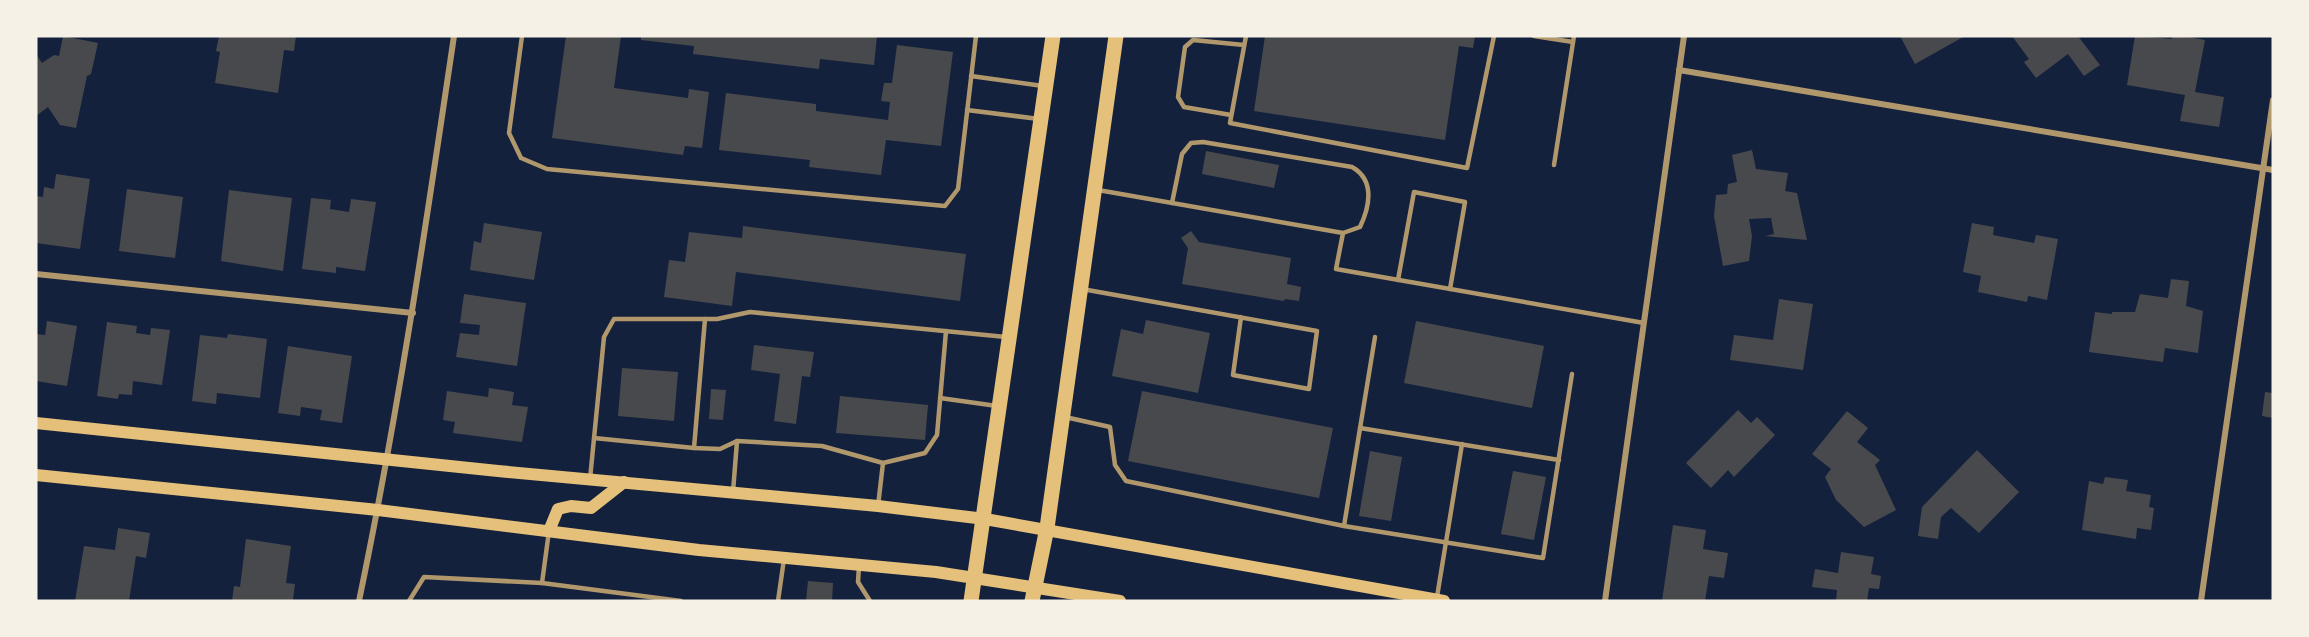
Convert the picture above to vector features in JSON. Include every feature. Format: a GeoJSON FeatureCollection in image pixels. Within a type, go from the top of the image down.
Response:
{"type":"FeatureCollection","features":[{"type":"Feature","properties":{"kind":"main road"},"geometry":{"type":"LineString","coordinates":[[971,601],[985,519],[1053,36]]}},
{"type":"Feature","properties":{"kind":"main road"},"geometry":{"type":"LineString","coordinates":[[1034,594],[1047,528],[1116,36]]}},
{"type":"Feature","properties":{"kind":"main road"},"geometry":{"type":"LineString","coordinates":[[36,423],[878,506],[985,519],[1047,528],[1440,600]]}},
{"type":"Feature","properties":{"kind":"main road"},"geometry":{"type":"LineString","coordinates":[[36,475],[378,510],[699,550],[785,556],[976,577],[1034,594],[1120,601]]}},
{"type":"Feature","properties":{"kind":"main road"},"geometry":{"type":"LineString","coordinates":[[549,531],[558,509],[571,506],[591,508],[624,482]]}},
{"type":"Feature","properties":{"kind":"street"},"geometry":{"type":"LineString","coordinates":[[359,601],[389,459],[454,36]]}},
{"type":"Feature","properties":{"kind":"street"},"geometry":{"type":"LineString","coordinates":[[1605,601],[1684,36]]}},
{"type":"Feature","properties":{"kind":"street"},"geometry":{"type":"LineString","coordinates":[[1679,70],[2273,170]]}},
{"type":"Feature","properties":{"kind":"street"},"geometry":{"type":"LineString","coordinates":[[2201,601],[2273,100]]}},
{"type":"Feature","properties":{"kind":"street"},"geometry":{"type":"LineString","coordinates":[[36,274],[413,313]]}},
{"type":"Feature","properties":{"kind":"lane"},"geometry":{"type":"LineString","coordinates":[[522,36],[509,133],[521,158],[547,169],[945,206],[958,189],[976,36]]}},
{"type":"Feature","properties":{"kind":"lane"},"geometry":{"type":"LineString","coordinates":[[1246,36],[1230,123],[1467,168],[1494,36]]}},
{"type":"Feature","properties":{"kind":"lane"},"geometry":{"type":"LineString","coordinates":[[1534,36],[1573,42]]}},
{"type":"Feature","properties":{"kind":"lane"},"geometry":{"type":"LineString","coordinates":[[1554,165],[1574,36]]}},
{"type":"Feature","properties":{"kind":"lane"},"geometry":{"type":"LineString","coordinates":[[1231,115],[1184,107],[1178,97],[1185,47],[1193,40],[1245,45]]}},
{"type":"Feature","properties":{"kind":"lane"},"geometry":{"type":"LineString","coordinates":[[971,76],[1045,87]]}},
{"type":"Feature","properties":{"kind":"lane"},"geometry":{"type":"LineString","coordinates":[[967,110],[1041,119]]}},
{"type":"Feature","properties":{"kind":"lane"},"geometry":{"type":"LineString","coordinates":[[1094,189],[1172,203],[1343,233],[1360,228],[1369,198],[1369,184],[1363,173],[1352,167],[1203,141],[1191,143],[1182,154],[1172,203]]}},
{"type":"Feature","properties":{"kind":"lane"},"geometry":{"type":"LineString","coordinates":[[1398,280],[1414,192],[1465,201],[1450,289]]}},
{"type":"Feature","properties":{"kind":"lane"},"geometry":{"type":"LineString","coordinates":[[1343,233],[1336,269],[1644,322]]}},
{"type":"Feature","properties":{"kind":"lane"},"geometry":{"type":"LineString","coordinates":[[1080,289],[1241,317],[1317,331],[1310,389],[1233,375],[1241,317]]}},
{"type":"Feature","properties":{"kind":"lane"},"geometry":{"type":"LineString","coordinates":[[590,479],[603,337],[614,319],[705,319],[750,312],[1010,337]]}},
{"type":"Feature","properties":{"kind":"lane"},"geometry":{"type":"LineString","coordinates":[[693,448],[705,319]]}},
{"type":"Feature","properties":{"kind":"lane"},"geometry":{"type":"LineString","coordinates":[[594,438],[720,449],[737,441],[822,446],[883,463],[925,453],[937,435],[946,331]]}},
{"type":"Feature","properties":{"kind":"lane"},"geometry":{"type":"LineString","coordinates":[[1344,526],[1375,337]]}},
{"type":"Feature","properties":{"kind":"lane"},"geometry":{"type":"LineString","coordinates":[[1062,417],[1110,427],[1115,465],[1126,481],[1344,526],[1543,558],[1572,374]]}},
{"type":"Feature","properties":{"kind":"lane"},"geometry":{"type":"LineString","coordinates":[[940,398],[1000,406]]}},
{"type":"Feature","properties":{"kind":"lane"},"geometry":{"type":"LineString","coordinates":[[1360,428],[1558,460]]}},
{"type":"Feature","properties":{"kind":"lane"},"geometry":{"type":"LineString","coordinates":[[733,492],[737,441]]}},
{"type":"Feature","properties":{"kind":"lane"},"geometry":{"type":"LineString","coordinates":[[1440,600],[1446,542],[1462,444]]}},
{"type":"Feature","properties":{"kind":"lane"},"geometry":{"type":"LineString","coordinates":[[878,506],[883,463]]}},
{"type":"Feature","properties":{"kind":"lane"},"geometry":{"type":"LineString","coordinates":[[542,583],[549,531]]}},
{"type":"Feature","properties":{"kind":"lane"},"geometry":{"type":"LineString","coordinates":[[778,601],[785,556]]}},
{"type":"Feature","properties":{"kind":"lane"},"geometry":{"type":"LineString","coordinates":[[860,564],[858,582],[870,601]]}},
{"type":"Feature","properties":{"kind":"lane"},"geometry":{"type":"LineString","coordinates":[[409,601],[424,577],[542,583],[681,601]]}},
{"type":"Feature","properties":{"kind":"building"},"geometry":{"type":"Polygon","coordinates":[[[63,36],[98,43],[91,74],[87,76],[76,128],[60,125],[48,107],[36,116],[36,54],[42,63],[54,55],[59,56],[63,36]]]}},
{"type":"Feature","properties":{"kind":"building"},"geometry":{"type":"Polygon","coordinates":[[[219,36],[296,36],[294,51],[284,50],[278,93],[215,83],[220,52],[216,51],[219,36]]]}},
{"type":"Feature","properties":{"kind":"building"},"geometry":{"type":"Polygon","coordinates":[[[566,36],[621,36],[614,88],[688,98],[689,89],[709,92],[702,148],[685,146],[683,155],[552,138],[566,36]]]}},
{"type":"Feature","properties":{"kind":"building"},"geometry":{"type":"Polygon","coordinates":[[[641,36],[877,36],[874,65],[820,59],[819,69],[693,54],[694,46],[641,40],[641,36]]]}},
{"type":"Feature","properties":{"kind":"building"},"geometry":{"type":"Polygon","coordinates":[[[1265,36],[1475,36],[1473,48],[1459,46],[1445,140],[1254,111],[1265,36]]]}},
{"type":"Feature","properties":{"kind":"building"},"geometry":{"type":"Polygon","coordinates":[[[1900,36],[1965,36],[1915,64],[1900,36]]]}},
{"type":"Feature","properties":{"kind":"building"},"geometry":{"type":"Polygon","coordinates":[[[2012,36],[2078,36],[2100,65],[2084,76],[2068,54],[2036,78],[2024,62],[2029,59],[2012,36]]]}},
{"type":"Feature","properties":{"kind":"building"},"geometry":{"type":"Polygon","coordinates":[[[2135,36],[2172,39],[2172,36],[2184,36],[2205,40],[2195,92],[2224,97],[2219,127],[2180,121],[2185,95],[2127,85],[2135,36]]]}},
{"type":"Feature","properties":{"kind":"building"},"geometry":{"type":"Polygon","coordinates":[[[897,45],[953,52],[941,146],[886,140],[881,175],[809,167],[810,160],[719,150],[726,93],[816,104],[816,111],[888,120],[890,102],[881,101],[884,83],[892,83],[897,45]]]}},
{"type":"Feature","properties":{"kind":"building"},"geometry":{"type":"Polygon","coordinates":[[[1752,150],[1756,169],[1788,173],[1785,191],[1797,193],[1807,240],[1765,236],[1774,234],[1771,218],[1749,219],[1752,236],[1749,261],[1723,266],[1714,216],[1716,195],[1727,194],[1728,184],[1737,182],[1732,155],[1752,150]]]}},
{"type":"Feature","properties":{"kind":"building"},"geometry":{"type":"Polygon","coordinates":[[[1206,151],[1279,165],[1274,188],[1202,174],[1206,151]]]}},
{"type":"Feature","properties":{"kind":"building"},"geometry":{"type":"Polygon","coordinates":[[[56,174],[90,179],[80,249],[36,243],[36,196],[43,197],[44,187],[54,189],[56,174]]]}},
{"type":"Feature","properties":{"kind":"building"},"geometry":{"type":"Polygon","coordinates":[[[127,189],[183,197],[175,258],[119,251],[127,189]]]}},
{"type":"Feature","properties":{"kind":"building"},"geometry":{"type":"Polygon","coordinates":[[[229,190],[292,198],[283,271],[221,261],[229,190]]]}},
{"type":"Feature","properties":{"kind":"building"},"geometry":{"type":"Polygon","coordinates":[[[311,198],[331,200],[330,209],[349,212],[351,199],[376,202],[365,271],[336,267],[336,273],[302,269],[311,198]]]}},
{"type":"Feature","properties":{"kind":"building"},"geometry":{"type":"Polygon","coordinates":[[[484,223],[542,232],[534,280],[470,270],[474,241],[481,243],[484,223]]]}},
{"type":"Feature","properties":{"kind":"building"},"geometry":{"type":"Polygon","coordinates":[[[1972,223],[1994,227],[1993,235],[2034,243],[2036,235],[2058,239],[2047,300],[2028,296],[2027,302],[1978,292],[1981,276],[1963,272],[1972,223]]]}},
{"type":"Feature","properties":{"kind":"building"},"geometry":{"type":"Polygon","coordinates":[[[743,226],[966,254],[960,301],[736,272],[732,306],[664,297],[669,260],[685,262],[689,232],[742,238],[743,226]]]}},
{"type":"Feature","properties":{"kind":"building"},"geometry":{"type":"Polygon","coordinates":[[[1191,231],[1199,242],[1291,258],[1287,284],[1301,287],[1299,301],[1285,299],[1284,301],[1182,284],[1188,248],[1181,238],[1191,231]]]}},
{"type":"Feature","properties":{"kind":"building"},"geometry":{"type":"Polygon","coordinates":[[[2171,279],[2189,281],[2186,306],[2203,311],[2198,353],[2165,348],[2163,362],[2089,352],[2095,312],[2112,314],[2112,312],[2135,312],[2140,294],[2168,298],[2171,279]]]}},
{"type":"Feature","properties":{"kind":"building"},"geometry":{"type":"Polygon","coordinates":[[[464,294],[526,303],[517,366],[456,357],[460,333],[479,335],[480,325],[460,323],[464,294]]]}},
{"type":"Feature","properties":{"kind":"building"},"geometry":{"type":"Polygon","coordinates":[[[1779,299],[1813,304],[1803,370],[1730,360],[1734,335],[1773,340],[1779,299]]]}},
{"type":"Feature","properties":{"kind":"building"},"geometry":{"type":"Polygon","coordinates":[[[1146,320],[1210,333],[1198,393],[1112,376],[1121,329],[1143,334],[1146,320]]]}},
{"type":"Feature","properties":{"kind":"building"},"geometry":{"type":"Polygon","coordinates":[[[47,321],[77,326],[67,386],[36,381],[36,334],[45,335],[47,321]]]}},
{"type":"Feature","properties":{"kind":"building"},"geometry":{"type":"Polygon","coordinates":[[[1416,321],[1544,346],[1532,408],[1404,383],[1416,321]]]}},
{"type":"Feature","properties":{"kind":"building"},"geometry":{"type":"Polygon","coordinates":[[[107,322],[137,326],[136,333],[150,335],[151,328],[170,330],[162,385],[133,381],[132,395],[119,394],[118,399],[97,396],[107,322]]]}},
{"type":"Feature","properties":{"kind":"building"},"geometry":{"type":"Polygon","coordinates":[[[228,334],[267,339],[260,398],[217,393],[216,404],[192,401],[200,335],[227,338],[228,334]]]}},
{"type":"Feature","properties":{"kind":"building"},"geometry":{"type":"Polygon","coordinates":[[[754,345],[814,352],[810,377],[802,376],[796,424],[774,421],[780,374],[751,370],[754,345]]]}},
{"type":"Feature","properties":{"kind":"building"},"geometry":{"type":"Polygon","coordinates":[[[288,346],[352,356],[342,423],[320,420],[322,410],[301,407],[300,416],[278,413],[288,346]]]}},
{"type":"Feature","properties":{"kind":"building"},"geometry":{"type":"Polygon","coordinates":[[[622,368],[678,372],[674,421],[618,416],[622,368]]]}},
{"type":"Feature","properties":{"kind":"building"},"geometry":{"type":"Polygon","coordinates":[[[489,388],[514,392],[512,405],[528,407],[522,442],[453,433],[455,422],[443,420],[447,391],[488,397],[489,388]]]}},
{"type":"Feature","properties":{"kind":"building"},"geometry":{"type":"Polygon","coordinates":[[[711,389],[726,390],[723,420],[709,419],[711,389]]]}},
{"type":"Feature","properties":{"kind":"building"},"geometry":{"type":"Polygon","coordinates":[[[1142,391],[1333,428],[1319,498],[1128,461],[1142,391]]]}},
{"type":"Feature","properties":{"kind":"building"},"geometry":{"type":"Polygon","coordinates":[[[2265,392],[2273,393],[2273,418],[2262,416],[2265,392]]]}},
{"type":"Feature","properties":{"kind":"building"},"geometry":{"type":"Polygon","coordinates":[[[840,396],[928,405],[925,440],[836,433],[840,396]]]}},
{"type":"Feature","properties":{"kind":"building"},"geometry":{"type":"Polygon","coordinates":[[[1738,410],[1751,423],[1757,417],[1775,435],[1734,477],[1728,470],[1711,488],[1686,463],[1738,410]]]}},
{"type":"Feature","properties":{"kind":"building"},"geometry":{"type":"Polygon","coordinates":[[[1847,411],[1868,428],[1857,442],[1880,460],[1875,465],[1896,510],[1864,527],[1836,500],[1825,477],[1831,469],[1812,454],[1847,411]]]}},
{"type":"Feature","properties":{"kind":"building"},"geometry":{"type":"Polygon","coordinates":[[[1977,450],[2019,492],[1979,533],[1951,508],[1941,517],[1938,539],[1918,536],[1922,507],[1977,450]]]}},
{"type":"Feature","properties":{"kind":"building"},"geometry":{"type":"Polygon","coordinates":[[[1370,451],[1402,457],[1391,521],[1359,516],[1370,451]]]}},
{"type":"Feature","properties":{"kind":"building"},"geometry":{"type":"Polygon","coordinates":[[[1513,471],[1546,477],[1534,540],[1501,534],[1513,471]]]}},
{"type":"Feature","properties":{"kind":"building"},"geometry":{"type":"Polygon","coordinates":[[[2105,477],[2128,480],[2126,491],[2151,495],[2149,507],[2154,508],[2151,530],[2137,528],[2136,539],[2082,530],[2089,481],[2103,484],[2105,477]]]}},
{"type":"Feature","properties":{"kind":"building"},"geometry":{"type":"Polygon","coordinates":[[[1673,525],[1706,530],[1703,549],[1728,553],[1724,578],[1709,576],[1705,601],[1662,601],[1673,525]]]}},
{"type":"Feature","properties":{"kind":"building"},"geometry":{"type":"Polygon","coordinates":[[[118,528],[150,533],[146,558],[136,556],[129,601],[75,601],[84,546],[115,550],[118,528]]]}},
{"type":"Feature","properties":{"kind":"building"},"geometry":{"type":"Polygon","coordinates":[[[246,539],[291,546],[286,583],[295,584],[293,600],[232,601],[234,586],[240,587],[246,539]]]}},
{"type":"Feature","properties":{"kind":"building"},"geometry":{"type":"Polygon","coordinates":[[[1841,552],[1874,557],[1871,574],[1881,576],[1879,589],[1869,588],[1867,601],[1836,601],[1837,590],[1812,587],[1815,569],[1838,573],[1841,552]]]}},
{"type":"Feature","properties":{"kind":"building"},"geometry":{"type":"Polygon","coordinates":[[[808,581],[833,583],[832,601],[806,601],[808,581]]]}}]}
